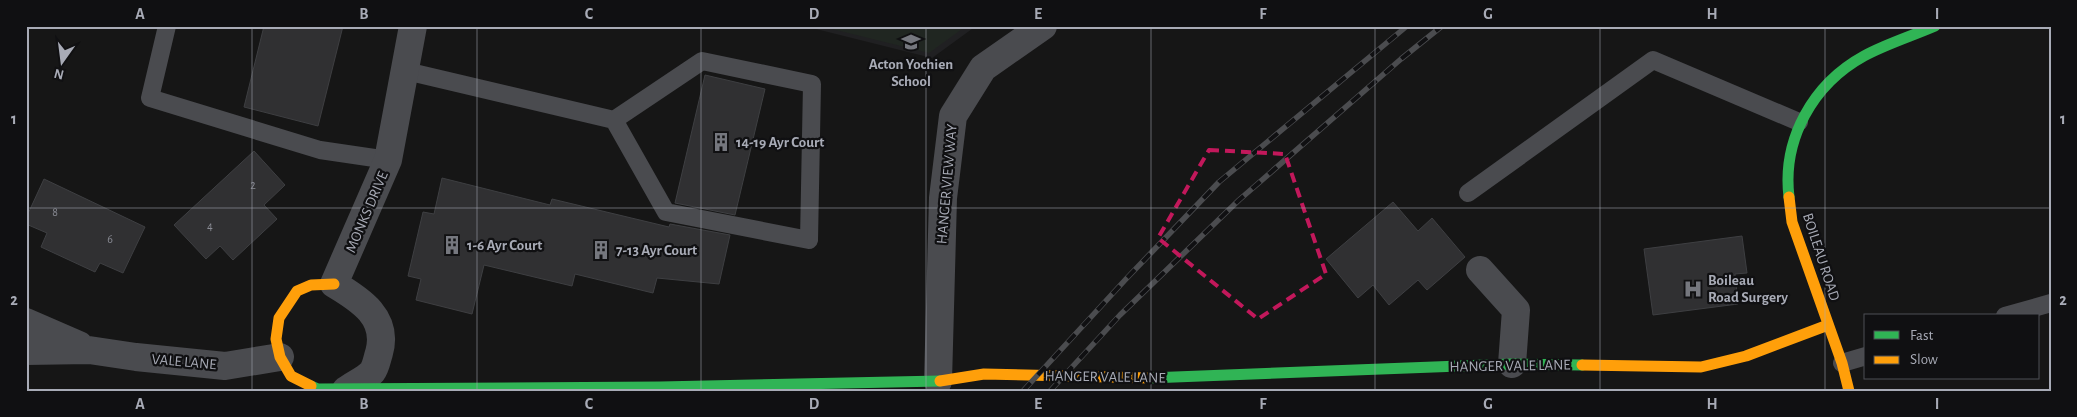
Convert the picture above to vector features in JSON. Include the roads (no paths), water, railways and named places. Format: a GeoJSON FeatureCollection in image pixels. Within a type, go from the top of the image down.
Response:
{"type":"FeatureCollection","features":[{"type":"Feature","properties":{"kind":"street","name":"MONKS DRIVE"},"geometry":{"type":"LineString","coordinates":[[334,284],[388,160],[413,26]]}},
{"type":"Feature","properties":{"kind":"street","name":"HANGER VIEW WAY"},"geometry":{"type":"LineString","coordinates":[[938,381],[943,198],[953,116],[983,68],[1043,26]]}},
{"type":"Feature","properties":{"kind":"street","name":"BOILEAU ROAD"},"geometry":{"type":"LineString","coordinates":[[1849,391],[1842,363],[1792,222],[1787,182],[1791,148],[1799,122],[1822,86],[1863,56],[1936,26]]}},
{"type":"Feature","properties":{"kind":"street"},"geometry":{"type":"LineString","coordinates":[[1480,270],[1516,310],[1512,364]]}},
{"type":"Feature","properties":{"kind":"street"},"geometry":{"type":"LineString","coordinates":[[311,284],[334,284],[358,298],[373,314],[380,329],[382,344],[374,370],[371,374],[346,390],[318,390],[306,384],[291,376],[280,356],[276,339],[278,318],[297,291],[311,284]]}},
{"type":"Feature","properties":{"kind":"street","name":"HANGER VALE LANE"},"geometry":{"type":"LineString","coordinates":[[346,390],[660,389],[938,381],[984,374],[1149,378],[1512,364],[1701,367],[1746,356],[1828,325]]}},
{"type":"Feature","properties":{"kind":"street","name":"VALE LANE"},"geometry":{"type":"LineString","coordinates":[[27,332],[89,350],[225,366],[280,356]]}},
{"type":"Feature","properties":{"kind":"lane"},"geometry":{"type":"LineString","coordinates":[[167,26],[150,98],[320,150],[388,160]]}},
{"type":"Feature","properties":{"kind":"lane"},"geometry":{"type":"LineString","coordinates":[[1468,194],[1653,60],[1799,122]]}},
{"type":"Feature","properties":{"kind":"lane"},"geometry":{"type":"LineString","coordinates":[[406,70],[614,120],[666,212],[809,240],[812,84],[702,61],[614,120]]}},
{"type":"Feature","properties":{"kind":"lane"},"geometry":{"type":"LineString","coordinates":[[2012,314],[2051,303]]}},
{"type":"Feature","properties":{"kind":"lane"},"geometry":{"type":"LineString","coordinates":[[1842,363],[1864,357]]}},
{"type":"Feature","properties":{"kind":"railway"},"geometry":{"type":"LineString","coordinates":[[1023,391],[1219,182],[1407,26]]}},
{"type":"Feature","properties":{"kind":"railway"},"geometry":{"type":"LineString","coordinates":[[1050,391],[1120,315],[1239,200],[1401,59],[1442,26]]}},
{"type":"Feature","properties":{"kind":"place","name":"Acton Yochien School"},"geometry":{"type":"Point","coordinates":[911,42]}},
{"type":"Feature","properties":{"kind":"place","name":"14-19 Ayr Court"},"geometry":{"type":"Point","coordinates":[721,142]}},
{"type":"Feature","properties":{"kind":"place","name":"1-6 Ayr Court"},"geometry":{"type":"Point","coordinates":[452,245]}},
{"type":"Feature","properties":{"kind":"place","name":"7-13 Ayr Court"},"geometry":{"type":"Point","coordinates":[601,250]}},
{"type":"Feature","properties":{"kind":"place","name":"Boileau Road Surgery"},"geometry":{"type":"Point","coordinates":[1693,289]}}]}
